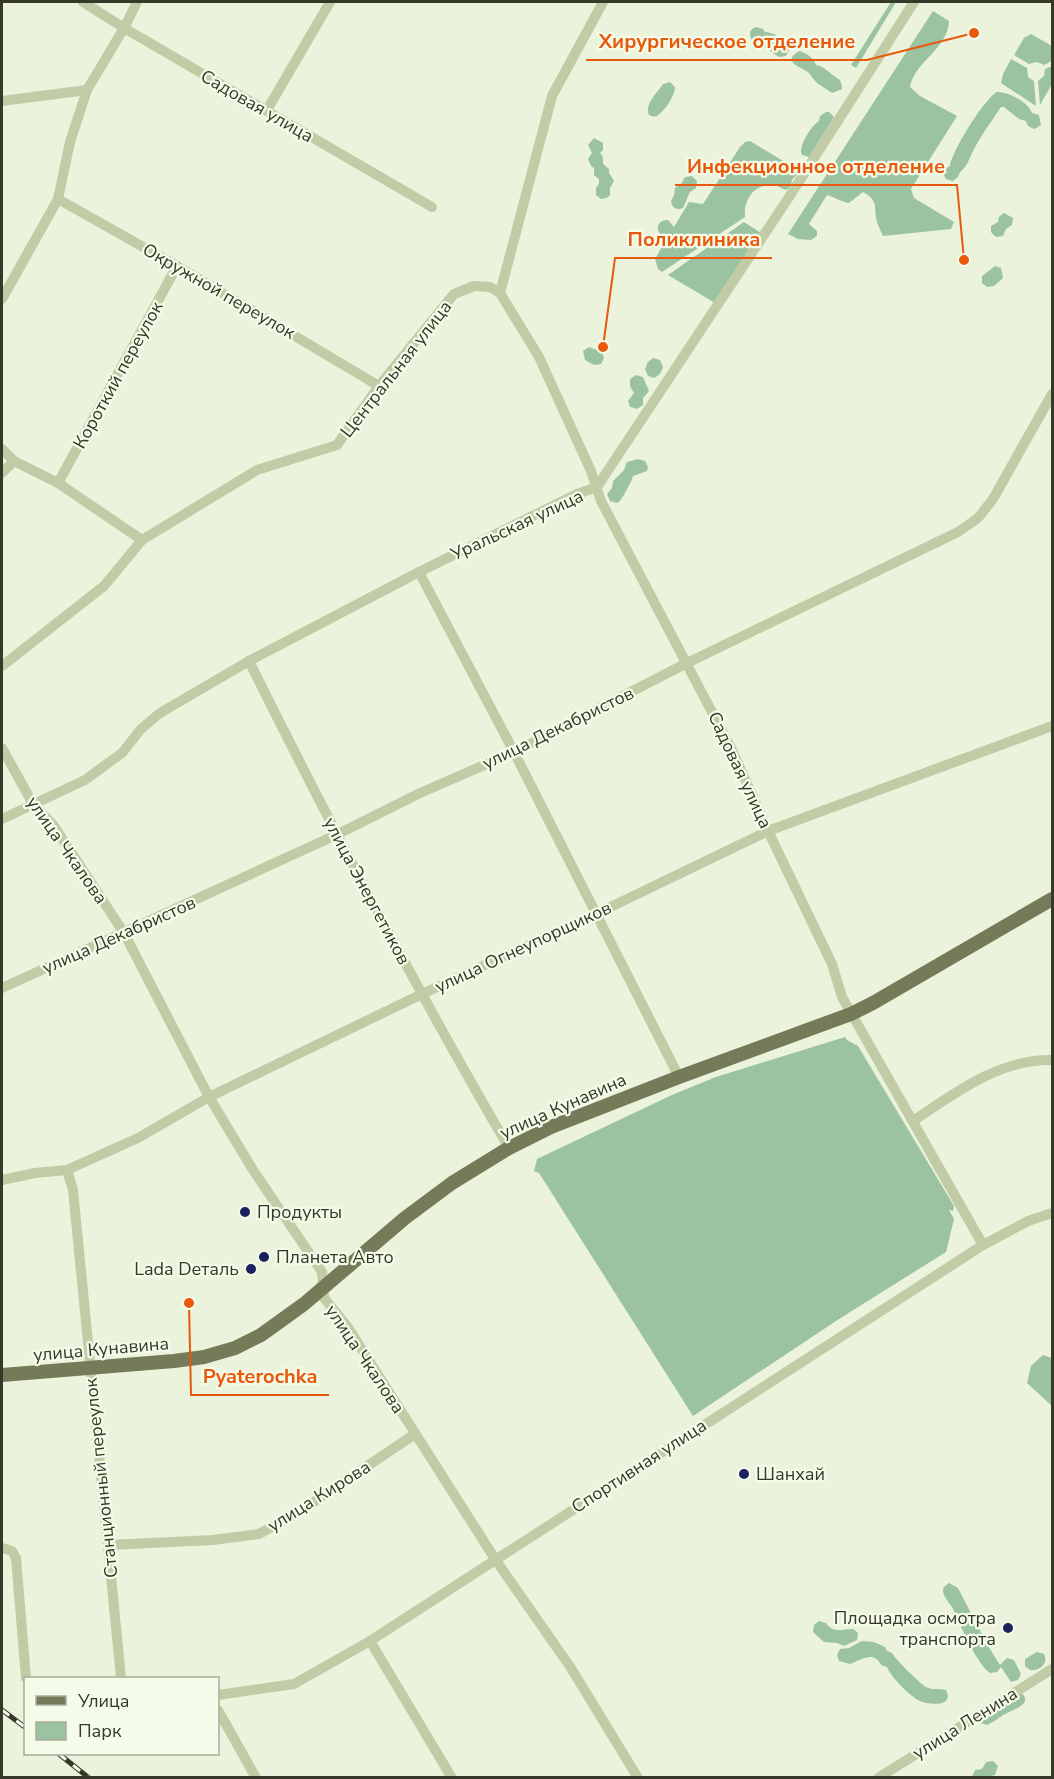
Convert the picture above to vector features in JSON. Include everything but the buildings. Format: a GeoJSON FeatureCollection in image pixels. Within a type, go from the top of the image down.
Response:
{"type":"FeatureCollection","features":[{"type":"Feature","properties":{"kind":"main road","name":"улица Кунавина"},"geometry":{"type":"LineString","coordinates":[[2,1375],[204,1357],[235,1348],[261,1335],[304,1304],[405,1218],[452,1183],[509,1148],[551,1127],[851,1014],[1053,899]]}},
{"type":"Feature","properties":{"kind":"street","name":"Садовая улица"},"geometry":{"type":"LineString","coordinates":[[83,2],[432,207]]}},
{"type":"Feature","properties":{"kind":"street"},"geometry":{"type":"LineString","coordinates":[[2,299],[58,199],[70,142],[87,90],[137,2]]}},
{"type":"Feature","properties":{"kind":"street"},"geometry":{"type":"LineString","coordinates":[[267,111],[330,2]]}},
{"type":"Feature","properties":{"kind":"street"},"geometry":{"type":"LineString","coordinates":[[500,293],[552,96],[603,2]]}},
{"type":"Feature","properties":{"kind":"street","name":"Уральская улица"},"geometry":{"type":"LineString","coordinates":[[2,819],[85,780],[122,753],[141,729],[160,713],[249,661],[419,572],[577,494],[597,487],[791,194],[914,2]]}},
{"type":"Feature","properties":{"kind":"street"},"geometry":{"type":"LineString","coordinates":[[2,101],[87,90]]}},
{"type":"Feature","properties":{"kind":"street","name":"Окружной переулок"},"geometry":{"type":"LineString","coordinates":[[58,199],[177,266],[379,386]]}},
{"type":"Feature","properties":{"kind":"street","name":"Короткий переулок"},"geometry":{"type":"LineString","coordinates":[[58,483],[177,266]]}},
{"type":"Feature","properties":{"kind":"street","name":"Центральная улица"},"geometry":{"type":"LineString","coordinates":[[2,666],[104,586],[142,540],[257,470],[337,445],[379,386],[454,294],[474,286],[490,287],[500,293]]}},
{"type":"Feature","properties":{"kind":"street","name":"Садовая улица"},"geometry":{"type":"LineString","coordinates":[[500,293],[539,357],[597,487],[601,501],[733,752],[832,964],[842,997],[983,1245]]}},
{"type":"Feature","properties":{"kind":"street","name":"улица Декабристов"},"geometry":{"type":"LineString","coordinates":[[2,988],[514,752],[687,663],[958,532],[978,518],[993,499],[1053,394]]}},
{"type":"Feature","properties":{"kind":"street"},"geometry":{"type":"LineString","coordinates":[[2,449],[14,461],[58,483],[142,540]]}},
{"type":"Feature","properties":{"kind":"street"},"geometry":{"type":"LineString","coordinates":[[2,473],[14,461]]}},
{"type":"Feature","properties":{"kind":"street"},"geometry":{"type":"LineString","coordinates":[[419,572],[514,752],[679,1077]]}},
{"type":"Feature","properties":{"kind":"street","name":"улица Энергетиков"},"geometry":{"type":"LineString","coordinates":[[249,661],[336,835],[509,1148]]}},
{"type":"Feature","properties":{"kind":"street","name":"улица Огнеупорщиков"},"geometry":{"type":"LineString","coordinates":[[2,1180],[35,1173],[68,1170],[138,1138],[209,1097],[768,831],[1053,726]]}},
{"type":"Feature","properties":{"kind":"street","name":"улица Чкалова"},"geometry":{"type":"LineString","coordinates":[[2,748],[33,804],[54,826],[124,933],[209,1097],[253,1170],[322,1272],[324,1298],[347,1326],[495,1559],[571,1668],[638,1778]]}},
{"type":"Feature","properties":{"kind":"street"},"geometry":{"type":"LineString","coordinates":[[913,1121],[965,1086],[1008,1066],[1053,1060]]}},
{"type":"Feature","properties":{"kind":"street","name":"Станционный переулок"},"geometry":{"type":"LineString","coordinates":[[68,1170],[73,1190],[122,1677]]}},
{"type":"Feature","properties":{"kind":"street","name":"Спортивная улица"},"geometry":{"type":"LineString","coordinates":[[219,1695],[294,1684],[370,1641],[983,1245],[1028,1221],[1053,1213]]}},
{"type":"Feature","properties":{"kind":"street","name":"улица Кирова"},"geometry":{"type":"LineString","coordinates":[[108,1545],[213,1540],[259,1534],[299,1512],[415,1434]]}},
{"type":"Feature","properties":{"kind":"street"},"geometry":{"type":"LineString","coordinates":[[2,1548],[12,1551],[16,1558],[26,1677]]}},
{"type":"Feature","properties":{"kind":"street"},"geometry":{"type":"LineString","coordinates":[[370,1641],[452,1778]]}},
{"type":"Feature","properties":{"kind":"street","name":"улица Ленина"},"geometry":{"type":"LineString","coordinates":[[878,1778],[1053,1669]]}},
{"type":"Feature","properties":{"kind":"street"},"geometry":{"type":"LineString","coordinates":[[219,1712],[256,1778]]}},
{"type":"Feature","properties":{"kind":"green space"},"geometry":{"type":"Polygon","coordinates":[[[891,2],[896,2],[856,68],[851,65],[891,2]]]}},
{"type":"Feature","properties":{"kind":"green space"},"geometry":{"type":"Polygon","coordinates":[[[933,11],[949,21],[947,31],[943,40],[918,70],[910,87],[920,96],[957,116],[911,189],[914,198],[954,222],[951,229],[883,236],[877,222],[874,202],[863,192],[849,203],[827,195],[809,224],[817,231],[817,236],[811,240],[798,239],[788,234],[933,11]]]}},
{"type":"Feature","properties":{"kind":"green space"},"geometry":{"type":"Polygon","coordinates":[[[756,27],[783,40],[789,50],[786,56],[779,57],[761,42],[752,40],[750,32],[756,27]]]}},
{"type":"Feature","properties":{"kind":"green space"},"geometry":{"type":"Polygon","coordinates":[[[1031,34],[1052,46],[1052,61],[1044,65],[1037,62],[1029,64],[1014,55],[1024,38],[1031,34]]]}},
{"type":"Feature","properties":{"kind":"green space"},"geometry":{"type":"Polygon","coordinates":[[[799,51],[840,80],[842,89],[832,93],[817,83],[808,72],[794,64],[792,58],[799,51]]]}},
{"type":"Feature","properties":{"kind":"green space"},"geometry":{"type":"Polygon","coordinates":[[[1011,59],[1027,68],[1028,77],[1034,81],[1036,106],[1001,83],[1011,59]]]}},
{"type":"Feature","properties":{"kind":"green space"},"geometry":{"type":"Polygon","coordinates":[[[1052,66],[1052,84],[1040,105],[1038,81],[1044,76],[1045,69],[1052,66]]]}},
{"type":"Feature","properties":{"kind":"green space"},"geometry":{"type":"Polygon","coordinates":[[[670,82],[675,87],[664,110],[657,116],[649,115],[648,107],[652,98],[663,84],[670,82]]]}},
{"type":"Feature","properties":{"kind":"green space"},"geometry":{"type":"Polygon","coordinates":[[[997,92],[1017,98],[1032,113],[1039,115],[1041,125],[1035,129],[1032,128],[1026,121],[1001,107],[958,177],[953,181],[946,179],[944,172],[950,166],[962,138],[984,104],[997,92]]]}},
{"type":"Feature","properties":{"kind":"green space"},"geometry":{"type":"Polygon","coordinates":[[[826,112],[834,117],[809,157],[802,155],[801,148],[807,135],[819,121],[820,116],[826,112]]]}},
{"type":"Feature","properties":{"kind":"green space"},"geometry":{"type":"Polygon","coordinates":[[[594,138],[603,143],[603,150],[600,153],[603,157],[603,164],[609,169],[614,181],[610,188],[610,195],[601,199],[596,195],[599,179],[594,175],[594,168],[588,159],[592,153],[588,145],[594,138]]]}},
{"type":"Feature","properties":{"kind":"green space"},"geometry":{"type":"Polygon","coordinates":[[[750,141],[788,164],[796,166],[799,172],[792,180],[791,186],[786,190],[766,185],[755,190],[748,199],[745,217],[662,272],[658,269],[655,259],[668,236],[660,234],[659,224],[668,220],[674,227],[689,202],[703,204],[740,147],[750,141]]]}},
{"type":"Feature","properties":{"kind":"green space"},"geometry":{"type":"Polygon","coordinates":[[[692,176],[697,181],[696,188],[690,192],[683,208],[675,208],[671,201],[675,188],[685,177],[692,176]]]}},
{"type":"Feature","properties":{"kind":"green space"},"geometry":{"type":"Polygon","coordinates":[[[1004,213],[1013,218],[1012,225],[1006,229],[1003,236],[996,237],[991,232],[991,226],[998,222],[999,217],[1004,213]]]}},
{"type":"Feature","properties":{"kind":"green space"},"geometry":{"type":"Polygon","coordinates":[[[744,222],[761,233],[715,303],[668,275],[744,222]]]}},
{"type":"Feature","properties":{"kind":"green space"},"geometry":{"type":"Polygon","coordinates":[[[995,266],[1001,268],[1003,278],[994,286],[987,287],[982,283],[982,276],[995,266]]]}},
{"type":"Feature","properties":{"kind":"green space"},"geometry":{"type":"Polygon","coordinates":[[[589,347],[602,352],[604,358],[601,364],[594,365],[585,360],[583,351],[589,347]]]}},
{"type":"Feature","properties":{"kind":"green space"},"geometry":{"type":"Polygon","coordinates":[[[653,358],[660,360],[663,367],[660,374],[654,378],[648,376],[645,369],[653,358]]]}},
{"type":"Feature","properties":{"kind":"green space"},"geometry":{"type":"Polygon","coordinates":[[[636,375],[643,377],[649,391],[643,398],[643,405],[637,409],[630,407],[628,401],[634,393],[630,386],[630,379],[636,375]]]}},
{"type":"Feature","properties":{"kind":"green space"},"geometry":{"type":"Polygon","coordinates":[[[638,459],[645,461],[647,471],[633,476],[620,501],[617,503],[610,501],[607,494],[612,488],[613,481],[624,470],[627,462],[638,459]]]}},
{"type":"Feature","properties":{"kind":"green space"},"geometry":{"type":"Polygon","coordinates":[[[845,1037],[858,1046],[954,1206],[953,1211],[949,1210],[954,1219],[946,1252],[839,1319],[693,1416],[539,1173],[534,1171],[537,1159],[674,1094],[716,1077],[845,1037]]]}},
{"type":"Feature","properties":{"kind":"green space"},"geometry":{"type":"Polygon","coordinates":[[[1043,1355],[1052,1358],[1052,1406],[1027,1383],[1031,1366],[1043,1355]]]}},
{"type":"Feature","properties":{"kind":"green space"},"geometry":{"type":"Polygon","coordinates":[[[949,1583],[958,1588],[1000,1665],[1007,1658],[1014,1660],[1021,1674],[1018,1680],[1011,1682],[1001,1667],[997,1672],[990,1673],[980,1662],[944,1594],[943,1588],[949,1583]]]}},
{"type":"Feature","properties":{"kind":"green space"},"geometry":{"type":"Polygon","coordinates":[[[819,1621],[835,1630],[853,1629],[858,1633],[857,1640],[844,1646],[824,1642],[813,1632],[814,1625],[819,1621]]]}},
{"type":"Feature","properties":{"kind":"green space"},"geometry":{"type":"Polygon","coordinates":[[[862,1641],[874,1642],[885,1647],[908,1672],[925,1686],[930,1689],[946,1690],[947,1700],[933,1704],[918,1700],[900,1685],[887,1667],[881,1665],[875,1658],[867,1657],[850,1664],[839,1661],[837,1655],[840,1649],[849,1648],[862,1641]]]}},
{"type":"Feature","properties":{"kind":"green space"},"geometry":{"type":"Polygon","coordinates":[[[1037,1652],[1044,1654],[1044,1664],[1040,1668],[1030,1670],[1025,1666],[1025,1659],[1037,1652]]]}},
{"type":"Feature","properties":{"kind":"green space"},"geometry":{"type":"Polygon","coordinates":[[[1020,1692],[1024,1696],[1024,1703],[987,1725],[981,1723],[979,1720],[1020,1692]]]}},
{"type":"Feature","properties":{"kind":"green space"},"geometry":{"type":"Polygon","coordinates":[[[993,1761],[998,1766],[995,1775],[972,1777],[975,1770],[982,1769],[986,1762],[993,1761]]]}},
{"type":"Feature","properties":{"kind":"railway"},"geometry":{"type":"LineString","coordinates":[[2,1710],[24,1726]]}},
{"type":"Feature","properties":{"kind":"railway"},"geometry":{"type":"LineString","coordinates":[[60,1755],[89,1778]]}},
{"type":"Feature","properties":{"kind":"place","name":"Хирургическое отделение"},"geometry":{"type":"Point","coordinates":[974,33]}},
{"type":"Feature","properties":{"kind":"place","name":"Инфекционное отделение"},"geometry":{"type":"Point","coordinates":[964,260]}},
{"type":"Feature","properties":{"kind":"place","name":"Поликлиника"},"geometry":{"type":"Point","coordinates":[603,347]}},
{"type":"Feature","properties":{"kind":"place","name":"Продукты"},"geometry":{"type":"Point","coordinates":[245,1212]}},
{"type":"Feature","properties":{"kind":"place","name":"Планета Авто"},"geometry":{"type":"Point","coordinates":[264,1257]}},
{"type":"Feature","properties":{"kind":"place","name":"Lada Dеталь"},"geometry":{"type":"Point","coordinates":[251,1269]}},
{"type":"Feature","properties":{"kind":"place","name":"Pyaterochka"},"geometry":{"type":"Point","coordinates":[189,1303]}},
{"type":"Feature","properties":{"kind":"place","name":"Шанхай"},"geometry":{"type":"Point","coordinates":[744,1474]}},
{"type":"Feature","properties":{"kind":"place","name":"Площадка осмотра транспорта"},"geometry":{"type":"Point","coordinates":[1008,1628]}}]}
